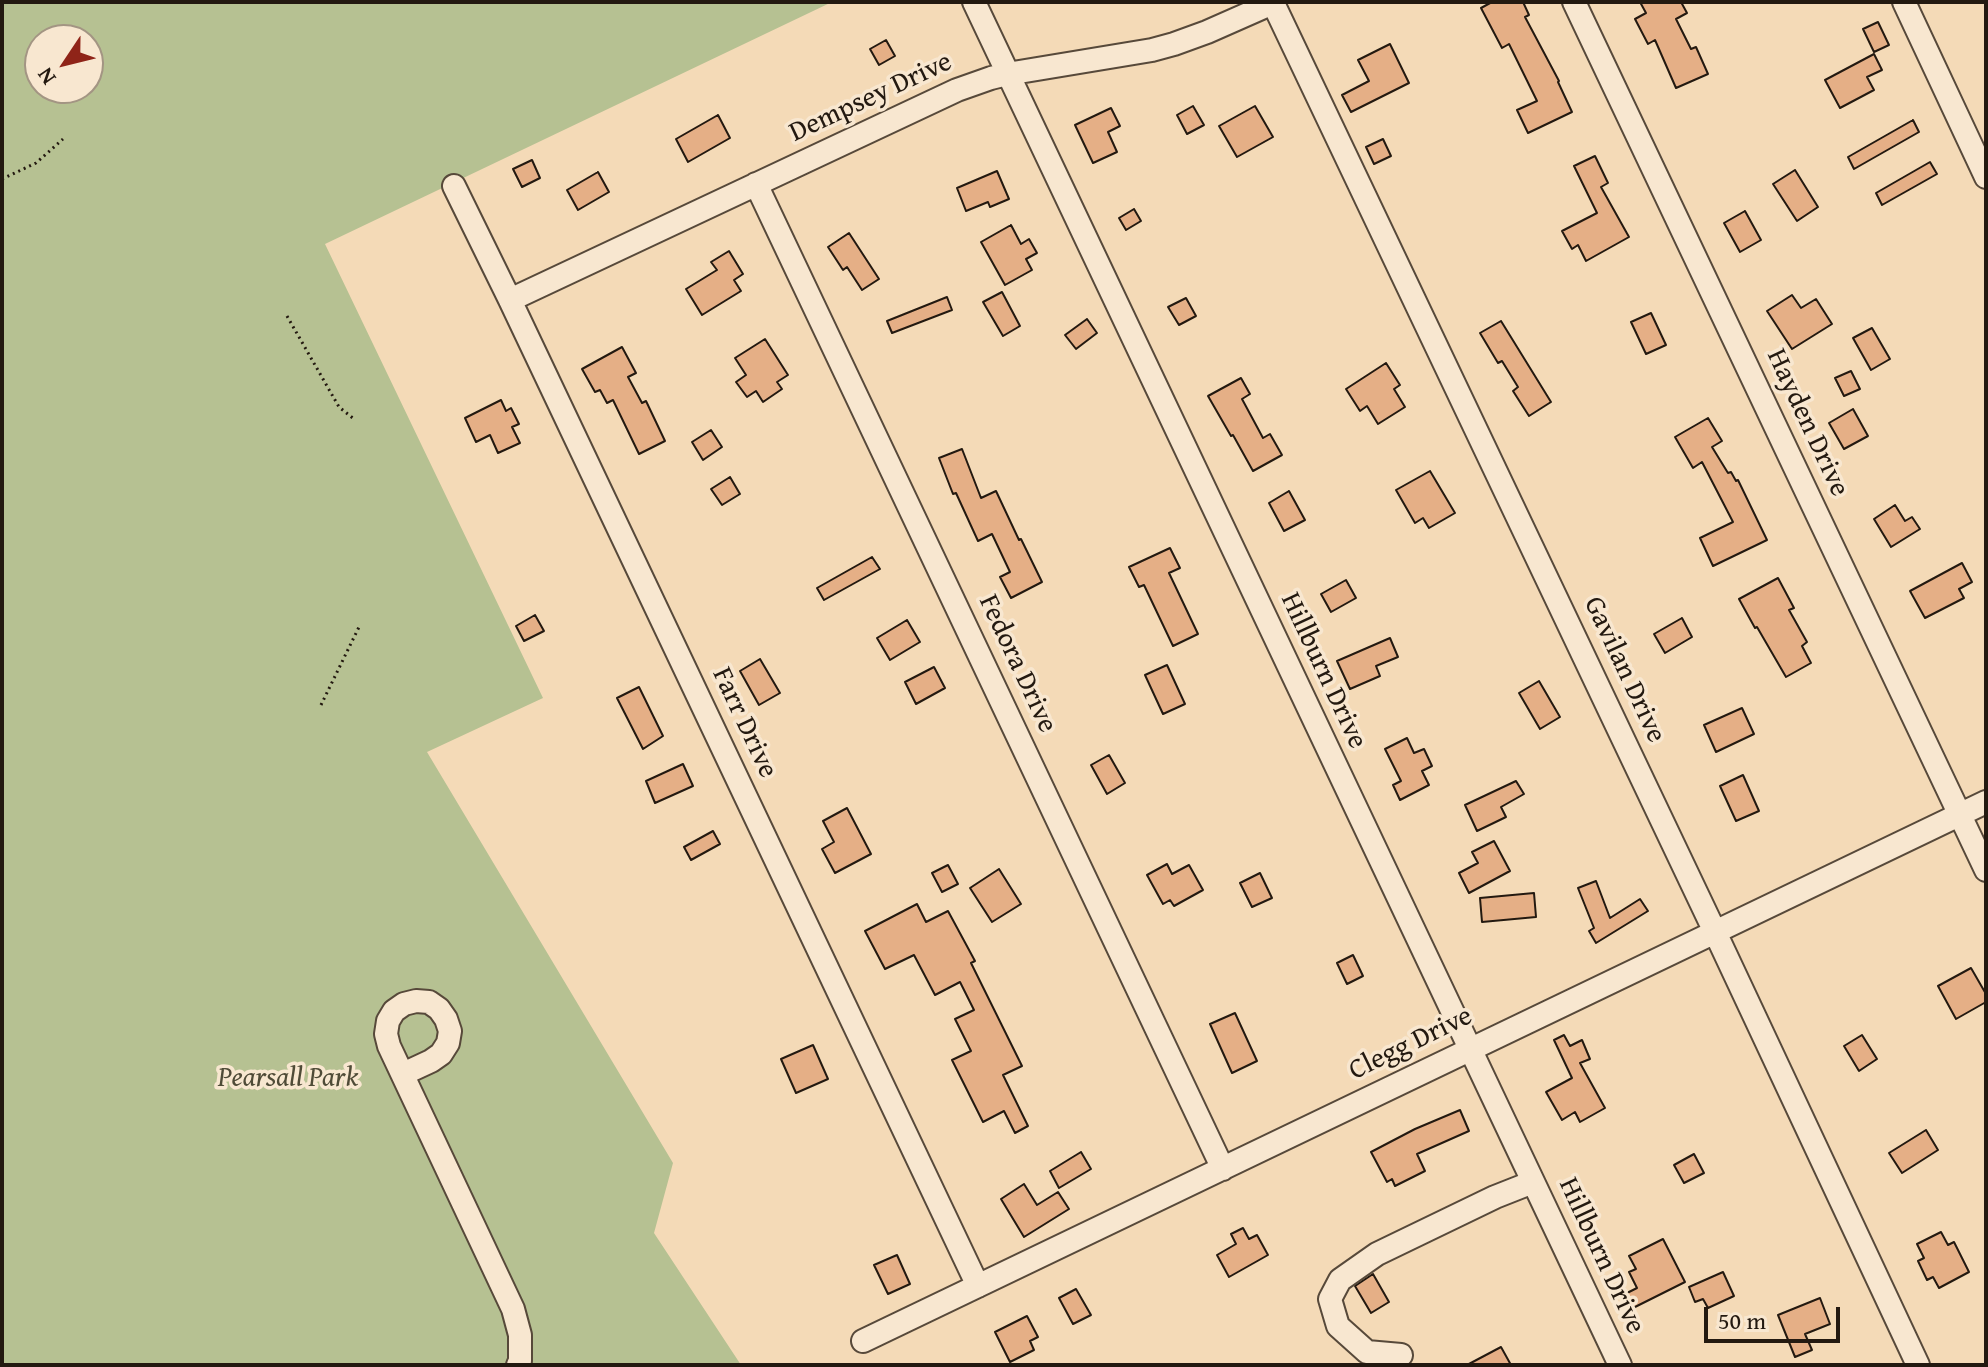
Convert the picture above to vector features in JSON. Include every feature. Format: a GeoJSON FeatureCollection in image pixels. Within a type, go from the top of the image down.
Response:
{"type":"FeatureCollection","features":[{"type":"Feature","properties":{"kind":"street","name":"Hillburn Drive"},"geometry":{"type":"LineString","coordinates":[[974,2],[1620,1365]]}},
{"type":"Feature","properties":{"kind":"street","name":"Dempsey Drive"},"geometry":{"type":"LineString","coordinates":[[510,300],[957,90],[1007,74],[1152,50],[1207,32],[1274,2]]}},
{"type":"Feature","properties":{"kind":"street","name":"Gavilan Drive"},"geometry":{"type":"LineString","coordinates":[[1274,2],[1918,1365]]}},
{"type":"Feature","properties":{"kind":"street","name":"Hayden Drive"},"geometry":{"type":"LineString","coordinates":[[1574,2],[1986,870]]}},
{"type":"Feature","properties":{"kind":"street"},"geometry":{"type":"LineString","coordinates":[[1904,2],[1986,177]]}},
{"type":"Feature","properties":{"kind":"street","name":"Fedora Drive"},"geometry":{"type":"LineString","coordinates":[[756,184],[1223,1169]]}},
{"type":"Feature","properties":{"kind":"street","name":"Farr Drive"},"geometry":{"type":"LineString","coordinates":[[454,186],[978,1286]]}},
{"type":"Feature","properties":{"kind":"street","name":"Clegg Drive"},"geometry":{"type":"LineString","coordinates":[[863,1341],[1986,802]]}},
{"type":"Feature","properties":{"kind":"street"},"geometry":{"type":"LineString","coordinates":[[403,1074],[513,1309],[520,1335],[518,1365]]}},
{"type":"Feature","properties":{"kind":"street"},"geometry":{"type":"LineString","coordinates":[[1401,1355],[1367,1352],[1338,1326],[1330,1299],[1340,1280],[1377,1254],[1533,1182]]}},
{"type":"Feature","properties":{"kind":"path"},"geometry":{"type":"LineString","coordinates":[[2,179],[36,163],[63,139]]}},
{"type":"Feature","properties":{"kind":"path"},"geometry":{"type":"LineString","coordinates":[[287,316],[339,407],[354,419]]}},
{"type":"Feature","properties":{"kind":"path"},"geometry":{"type":"LineString","coordinates":[[321,705],[359,627]]}},
{"type":"Feature","properties":{"kind":"green space","name":"Pearsall Park"},"geometry":{"type":"Polygon","coordinates":[[[2,2],[832,2],[325,244],[543,698],[427,752],[673,1163],[654,1233],[741,1365],[2,1365],[2,2]]]}},
{"type":"Feature","properties":{"kind":"building"},"geometry":{"type":"Polygon","coordinates":[[[1492,2],[1523,2],[1529,15],[1525,17],[1572,112],[1528,133],[1517,110],[1537,101],[1509,44],[1502,48],[1481,8],[1492,2]]]}},
{"type":"Feature","properties":{"kind":"building"},"geometry":{"type":"Polygon","coordinates":[[[1640,2],[1681,2],[1687,13],[1676,19],[1691,49],[1696,47],[1708,74],[1676,88],[1655,40],[1648,44],[1635,19],[1646,13],[1640,2]]]}},
{"type":"Feature","properties":{"kind":"building"},"geometry":{"type":"Polygon","coordinates":[[[1878,22],[1889,45],[1874,52],[1863,29],[1878,22]]]}},
{"type":"Feature","properties":{"kind":"building"},"geometry":{"type":"Polygon","coordinates":[[[886,40],[895,56],[879,65],[870,49],[886,40]]]}},
{"type":"Feature","properties":{"kind":"building"},"geometry":{"type":"Polygon","coordinates":[[[1390,44],[1409,83],[1351,112],[1342,95],[1369,81],[1358,60],[1390,44]]]}},
{"type":"Feature","properties":{"kind":"building"},"geometry":{"type":"Polygon","coordinates":[[[1874,54],[1882,70],[1867,77],[1874,90],[1840,108],[1825,80],[1874,54]]]}},
{"type":"Feature","properties":{"kind":"building"},"geometry":{"type":"Polygon","coordinates":[[[1193,106],[1204,125],[1187,134],[1177,115],[1193,106]]]}},
{"type":"Feature","properties":{"kind":"building"},"geometry":{"type":"Polygon","coordinates":[[[1255,106],[1273,137],[1237,157],[1219,126],[1255,106]]]}},
{"type":"Feature","properties":{"kind":"building"},"geometry":{"type":"Polygon","coordinates":[[[1111,108],[1120,126],[1108,132],[1117,152],[1093,163],[1075,125],[1111,108]]]}},
{"type":"Feature","properties":{"kind":"building"},"geometry":{"type":"Polygon","coordinates":[[[718,115],[730,138],[688,162],[676,139],[718,115]]]}},
{"type":"Feature","properties":{"kind":"building"},"geometry":{"type":"Polygon","coordinates":[[[1913,120],[1919,132],[1854,169],[1848,157],[1913,120]]]}},
{"type":"Feature","properties":{"kind":"building"},"geometry":{"type":"Polygon","coordinates":[[[1383,139],[1391,156],[1374,164],[1366,147],[1383,139]]]}},
{"type":"Feature","properties":{"kind":"building"},"geometry":{"type":"Polygon","coordinates":[[[1595,156],[1608,183],[1601,187],[1629,237],[1586,261],[1578,245],[1572,249],[1562,231],[1597,213],[1574,166],[1595,156]]]}},
{"type":"Feature","properties":{"kind":"building"},"geometry":{"type":"Polygon","coordinates":[[[532,160],[540,178],[522,187],[513,169],[532,160]]]}},
{"type":"Feature","properties":{"kind":"building"},"geometry":{"type":"Polygon","coordinates":[[[1930,162],[1937,174],[1882,205],[1876,193],[1930,162]]]}},
{"type":"Feature","properties":{"kind":"building"},"geometry":{"type":"Polygon","coordinates":[[[1795,170],[1818,207],[1797,221],[1773,184],[1795,170]]]}},
{"type":"Feature","properties":{"kind":"building"},"geometry":{"type":"Polygon","coordinates":[[[997,171],[1009,199],[990,207],[988,202],[966,211],[957,188],[997,171]]]}},
{"type":"Feature","properties":{"kind":"building"},"geometry":{"type":"Polygon","coordinates":[[[598,172],[609,192],[578,210],[567,190],[598,172]]]}},
{"type":"Feature","properties":{"kind":"building"},"geometry":{"type":"Polygon","coordinates":[[[1134,209],[1141,221],[1126,230],[1119,218],[1134,209]]]}},
{"type":"Feature","properties":{"kind":"building"},"geometry":{"type":"Polygon","coordinates":[[[1745,211],[1761,240],[1740,252],[1724,223],[1745,211]]]}},
{"type":"Feature","properties":{"kind":"building"},"geometry":{"type":"Polygon","coordinates":[[[1011,225],[1021,244],[1029,239],[1037,253],[1026,259],[1032,270],[1005,285],[981,242],[1011,225]]]}},
{"type":"Feature","properties":{"kind":"building"},"geometry":{"type":"Polygon","coordinates":[[[849,233],[879,279],[862,290],[847,267],[843,270],[828,247],[849,233]]]}},
{"type":"Feature","properties":{"kind":"building"},"geometry":{"type":"Polygon","coordinates":[[[729,251],[743,274],[734,280],[741,291],[702,315],[686,289],[717,270],[711,262],[729,251]]]}},
{"type":"Feature","properties":{"kind":"building"},"geometry":{"type":"Polygon","coordinates":[[[1002,292],[1020,326],[1003,336],[983,302],[1002,292]]]}},
{"type":"Feature","properties":{"kind":"building"},"geometry":{"type":"Polygon","coordinates":[[[1792,295],[1801,308],[1816,299],[1832,324],[1792,349],[1767,311],[1792,295]]]}},
{"type":"Feature","properties":{"kind":"building"},"geometry":{"type":"Polygon","coordinates":[[[947,297],[952,310],[892,333],[887,321],[947,297]]]}},
{"type":"Feature","properties":{"kind":"building"},"geometry":{"type":"Polygon","coordinates":[[[1186,298],[1196,316],[1179,325],[1168,307],[1186,298]]]}},
{"type":"Feature","properties":{"kind":"building"},"geometry":{"type":"Polygon","coordinates":[[[1651,313],[1666,345],[1646,354],[1631,322],[1651,313]]]}},
{"type":"Feature","properties":{"kind":"building"},"geometry":{"type":"Polygon","coordinates":[[[1087,319],[1097,333],[1076,349],[1065,335],[1087,319]]]}},
{"type":"Feature","properties":{"kind":"building"},"geometry":{"type":"Polygon","coordinates":[[[1501,321],[1551,402],[1529,416],[1513,391],[1518,387],[1502,361],[1498,363],[1480,333],[1501,321]]]}},
{"type":"Feature","properties":{"kind":"building"},"geometry":{"type":"Polygon","coordinates":[[[1872,328],[1890,359],[1871,370],[1853,338],[1872,328]]]}},
{"type":"Feature","properties":{"kind":"building"},"geometry":{"type":"Polygon","coordinates":[[[765,339],[788,375],[777,382],[782,389],[763,402],[756,391],[747,397],[736,382],[746,375],[735,358],[765,339]]]}},
{"type":"Feature","properties":{"kind":"building"},"geometry":{"type":"Polygon","coordinates":[[[622,347],[636,373],[628,377],[642,403],[646,401],[665,441],[639,454],[613,400],[607,403],[600,390],[595,392],[582,369],[622,347]]]}},
{"type":"Feature","properties":{"kind":"building"},"geometry":{"type":"Polygon","coordinates":[[[1386,363],[1400,385],[1394,389],[1405,407],[1378,424],[1367,406],[1360,411],[1346,389],[1386,363]]]}},
{"type":"Feature","properties":{"kind":"building"},"geometry":{"type":"Polygon","coordinates":[[[1851,371],[1860,389],[1844,396],[1835,378],[1851,371]]]}},
{"type":"Feature","properties":{"kind":"building"},"geometry":{"type":"Polygon","coordinates":[[[1241,378],[1250,394],[1242,399],[1263,438],[1270,434],[1282,455],[1253,471],[1208,396],[1241,378]]]}},
{"type":"Feature","properties":{"kind":"building"},"geometry":{"type":"Polygon","coordinates":[[[501,400],[506,411],[511,408],[519,424],[512,427],[520,443],[498,453],[490,435],[476,442],[465,418],[501,400]]]}},
{"type":"Feature","properties":{"kind":"building"},"geometry":{"type":"Polygon","coordinates":[[[1853,409],[1868,436],[1844,449],[1829,423],[1853,409]]]}},
{"type":"Feature","properties":{"kind":"building"},"geometry":{"type":"Polygon","coordinates":[[[1708,418],[1722,441],[1712,447],[1728,473],[1731,472],[1738,480],[1767,540],[1713,566],[1700,538],[1733,522],[1702,462],[1693,468],[1675,437],[1708,418]]]}},
{"type":"Feature","properties":{"kind":"building"},"geometry":{"type":"Polygon","coordinates":[[[711,430],[722,447],[703,460],[692,442],[711,430]]]}},
{"type":"Feature","properties":{"kind":"building"},"geometry":{"type":"Polygon","coordinates":[[[962,449],[981,498],[996,491],[1042,582],[1011,598],[1000,577],[1010,572],[992,534],[978,541],[956,493],[953,494],[939,458],[962,449]]]}},
{"type":"Feature","properties":{"kind":"building"},"geometry":{"type":"Polygon","coordinates":[[[1430,471],[1455,513],[1429,528],[1423,518],[1415,523],[1396,490],[1430,471]]]}},
{"type":"Feature","properties":{"kind":"building"},"geometry":{"type":"Polygon","coordinates":[[[730,477],[740,494],[722,505],[711,489],[730,477]]]}},
{"type":"Feature","properties":{"kind":"building"},"geometry":{"type":"Polygon","coordinates":[[[1289,491],[1305,520],[1284,531],[1269,503],[1289,491]]]}},
{"type":"Feature","properties":{"kind":"building"},"geometry":{"type":"Polygon","coordinates":[[[1895,505],[1905,521],[1912,517],[1920,529],[1891,547],[1874,519],[1895,505]]]}},
{"type":"Feature","properties":{"kind":"building"},"geometry":{"type":"Polygon","coordinates":[[[1170,548],[1180,568],[1169,573],[1198,634],[1173,646],[1144,585],[1139,587],[1129,567],[1170,548]]]}},
{"type":"Feature","properties":{"kind":"building"},"geometry":{"type":"Polygon","coordinates":[[[872,557],[880,569],[824,600],[817,588],[872,557]]]}},
{"type":"Feature","properties":{"kind":"building"},"geometry":{"type":"Polygon","coordinates":[[[1962,563],[1972,582],[1959,589],[1964,598],[1925,618],[1910,591],[1962,563]]]}},
{"type":"Feature","properties":{"kind":"building"},"geometry":{"type":"Polygon","coordinates":[[[1778,578],[1794,608],[1789,610],[1807,642],[1802,646],[1811,663],[1786,677],[1739,599],[1778,578]]]}},
{"type":"Feature","properties":{"kind":"building"},"geometry":{"type":"Polygon","coordinates":[[[1346,580],[1356,598],[1331,612],[1321,594],[1346,580]]]}},
{"type":"Feature","properties":{"kind":"building"},"geometry":{"type":"Polygon","coordinates":[[[535,615],[544,631],[524,641],[516,626],[535,615]]]}},
{"type":"Feature","properties":{"kind":"building"},"geometry":{"type":"Polygon","coordinates":[[[1682,618],[1692,637],[1665,653],[1654,634],[1682,618]]]}},
{"type":"Feature","properties":{"kind":"building"},"geometry":{"type":"Polygon","coordinates":[[[907,620],[920,642],[890,660],[877,638],[907,620]]]}},
{"type":"Feature","properties":{"kind":"building"},"geometry":{"type":"Polygon","coordinates":[[[1390,638],[1398,657],[1376,666],[1380,676],[1350,689],[1337,661],[1390,638]]]}},
{"type":"Feature","properties":{"kind":"building"},"geometry":{"type":"Polygon","coordinates":[[[760,659],[780,693],[759,705],[740,671],[760,659]]]}},
{"type":"Feature","properties":{"kind":"building"},"geometry":{"type":"Polygon","coordinates":[[[1167,665],[1185,704],[1163,714],[1145,675],[1167,665]]]}},
{"type":"Feature","properties":{"kind":"building"},"geometry":{"type":"Polygon","coordinates":[[[934,667],[945,688],[916,704],[905,682],[934,667]]]}},
{"type":"Feature","properties":{"kind":"building"},"geometry":{"type":"Polygon","coordinates":[[[1539,681],[1560,717],[1540,729],[1519,693],[1539,681]]]}},
{"type":"Feature","properties":{"kind":"building"},"geometry":{"type":"Polygon","coordinates":[[[639,687],[663,736],[643,749],[617,698],[639,687]]]}},
{"type":"Feature","properties":{"kind":"building"},"geometry":{"type":"Polygon","coordinates":[[[1742,708],[1754,734],[1716,752],[1704,725],[1742,708]]]}},
{"type":"Feature","properties":{"kind":"building"},"geometry":{"type":"Polygon","coordinates":[[[1407,738],[1414,753],[1424,749],[1432,766],[1422,771],[1429,785],[1400,800],[1393,785],[1401,781],[1385,749],[1407,738]]]}},
{"type":"Feature","properties":{"kind":"building"},"geometry":{"type":"Polygon","coordinates":[[[1109,755],[1125,783],[1107,794],[1091,765],[1109,755]]]}},
{"type":"Feature","properties":{"kind":"building"},"geometry":{"type":"Polygon","coordinates":[[[683,764],[693,786],[655,803],[646,781],[683,764]]]}},
{"type":"Feature","properties":{"kind":"building"},"geometry":{"type":"Polygon","coordinates":[[[1743,775],[1759,811],[1736,821],[1720,786],[1743,775]]]}},
{"type":"Feature","properties":{"kind":"building"},"geometry":{"type":"Polygon","coordinates":[[[1516,781],[1524,794],[1501,807],[1506,817],[1477,831],[1465,805],[1516,781]]]}},
{"type":"Feature","properties":{"kind":"building"},"geometry":{"type":"Polygon","coordinates":[[[847,808],[871,854],[835,873],[822,849],[834,842],[823,821],[847,808]]]}},
{"type":"Feature","properties":{"kind":"building"},"geometry":{"type":"Polygon","coordinates":[[[713,831],[720,844],[691,860],[684,847],[713,831]]]}},
{"type":"Feature","properties":{"kind":"building"},"geometry":{"type":"Polygon","coordinates":[[[1494,841],[1510,871],[1469,893],[1459,873],[1478,863],[1472,852],[1494,841]]]}},
{"type":"Feature","properties":{"kind":"building"},"geometry":{"type":"Polygon","coordinates":[[[1167,864],[1172,874],[1189,865],[1203,890],[1174,906],[1170,900],[1163,904],[1147,875],[1167,864]]]}},
{"type":"Feature","properties":{"kind":"building"},"geometry":{"type":"Polygon","coordinates":[[[948,865],[958,884],[942,892],[932,873],[948,865]]]}},
{"type":"Feature","properties":{"kind":"building"},"geometry":{"type":"Polygon","coordinates":[[[999,869],[1021,904],[992,922],[970,888],[999,869]]]}},
{"type":"Feature","properties":{"kind":"building"},"geometry":{"type":"Polygon","coordinates":[[[1260,873],[1272,898],[1252,907],[1240,883],[1260,873]]]}},
{"type":"Feature","properties":{"kind":"building"},"geometry":{"type":"Polygon","coordinates":[[[1596,881],[1610,918],[1640,899],[1648,911],[1596,943],[1589,931],[1594,928],[1578,888],[1596,881]]]}},
{"type":"Feature","properties":{"kind":"building"},"geometry":{"type":"Polygon","coordinates":[[[1534,893],[1536,917],[1482,922],[1480,898],[1534,893]]]}},
{"type":"Feature","properties":{"kind":"building"},"geometry":{"type":"Polygon","coordinates":[[[917,904],[926,922],[948,911],[975,961],[971,963],[1022,1066],[1003,1075],[1028,1126],[1015,1133],[1004,1111],[983,1122],[952,1060],[971,1051],[955,1019],[974,1010],[960,982],[935,995],[914,955],[885,969],[865,931],[917,904]]]}},
{"type":"Feature","properties":{"kind":"building"},"geometry":{"type":"Polygon","coordinates":[[[1353,955],[1363,976],[1347,984],[1337,963],[1353,955]]]}},
{"type":"Feature","properties":{"kind":"building"},"geometry":{"type":"Polygon","coordinates":[[[1971,968],[1986,994],[1986,1002],[1956,1019],[1938,986],[1971,968]]]}},
{"type":"Feature","properties":{"kind":"building"},"geometry":{"type":"Polygon","coordinates":[[[1235,1013],[1257,1061],[1232,1073],[1210,1024],[1235,1013]]]}},
{"type":"Feature","properties":{"kind":"building"},"geometry":{"type":"Polygon","coordinates":[[[1564,1035],[1570,1046],[1582,1040],[1590,1059],[1580,1063],[1605,1108],[1580,1122],[1575,1112],[1562,1120],[1546,1092],[1572,1078],[1554,1040],[1564,1035]]]}},
{"type":"Feature","properties":{"kind":"building"},"geometry":{"type":"Polygon","coordinates":[[[1862,1035],[1877,1059],[1859,1071],[1844,1046],[1862,1035]]]}},
{"type":"Feature","properties":{"kind":"building"},"geometry":{"type":"Polygon","coordinates":[[[813,1045],[828,1079],[796,1093],[781,1059],[813,1045]]]}},
{"type":"Feature","properties":{"kind":"building"},"geometry":{"type":"Polygon","coordinates":[[[1460,1110],[1469,1131],[1417,1154],[1425,1171],[1395,1186],[1392,1179],[1387,1182],[1371,1152],[1460,1110]]]}},
{"type":"Feature","properties":{"kind":"building"},"geometry":{"type":"Polygon","coordinates":[[[1926,1130],[1938,1150],[1902,1173],[1889,1153],[1926,1130]]]}},
{"type":"Feature","properties":{"kind":"building"},"geometry":{"type":"Polygon","coordinates":[[[1081,1152],[1091,1169],[1059,1188],[1050,1171],[1081,1152]]]}},
{"type":"Feature","properties":{"kind":"building"},"geometry":{"type":"Polygon","coordinates":[[[1694,1154],[1704,1173],[1684,1183],[1674,1165],[1694,1154]]]}},
{"type":"Feature","properties":{"kind":"building"},"geometry":{"type":"Polygon","coordinates":[[[1024,1184],[1037,1205],[1058,1192],[1069,1209],[1024,1237],[1001,1199],[1024,1184]]]}},
{"type":"Feature","properties":{"kind":"building"},"geometry":{"type":"Polygon","coordinates":[[[1243,1228],[1249,1239],[1257,1235],[1268,1255],[1229,1277],[1217,1255],[1236,1244],[1231,1234],[1243,1228]]]}},
{"type":"Feature","properties":{"kind":"building"},"geometry":{"type":"Polygon","coordinates":[[[1941,1232],[1948,1245],[1954,1242],[1969,1272],[1939,1288],[1933,1277],[1927,1280],[1918,1261],[1924,1258],[1917,1244],[1941,1232]]]}},
{"type":"Feature","properties":{"kind":"building"},"geometry":{"type":"Polygon","coordinates":[[[1663,1239],[1685,1282],[1633,1308],[1625,1294],[1637,1288],[1629,1272],[1636,1269],[1629,1256],[1663,1239]]]}},
{"type":"Feature","properties":{"kind":"building"},"geometry":{"type":"Polygon","coordinates":[[[897,1255],[910,1284],[888,1294],[874,1265],[897,1255]]]}},
{"type":"Feature","properties":{"kind":"building"},"geometry":{"type":"Polygon","coordinates":[[[1723,1272],[1734,1296],[1708,1308],[1703,1299],[1695,1302],[1689,1287],[1723,1272]]]}},
{"type":"Feature","properties":{"kind":"building"},"geometry":{"type":"Polygon","coordinates":[[[1373,1274],[1389,1302],[1371,1313],[1355,1286],[1373,1274]]]}},
{"type":"Feature","properties":{"kind":"building"},"geometry":{"type":"Polygon","coordinates":[[[1076,1289],[1091,1315],[1073,1324],[1059,1298],[1076,1289]]]}},
{"type":"Feature","properties":{"kind":"building"},"geometry":{"type":"Polygon","coordinates":[[[1820,1298],[1830,1324],[1805,1334],[1812,1350],[1795,1357],[1778,1315],[1820,1298]]]}},
{"type":"Feature","properties":{"kind":"building"},"geometry":{"type":"Polygon","coordinates":[[[1027,1316],[1038,1337],[1030,1341],[1034,1350],[1010,1362],[995,1332],[1027,1316]]]}},
{"type":"Feature","properties":{"kind":"building"},"geometry":{"type":"Polygon","coordinates":[[[1501,1347],[1511,1365],[1467,1365],[1501,1347]]]}}]}
